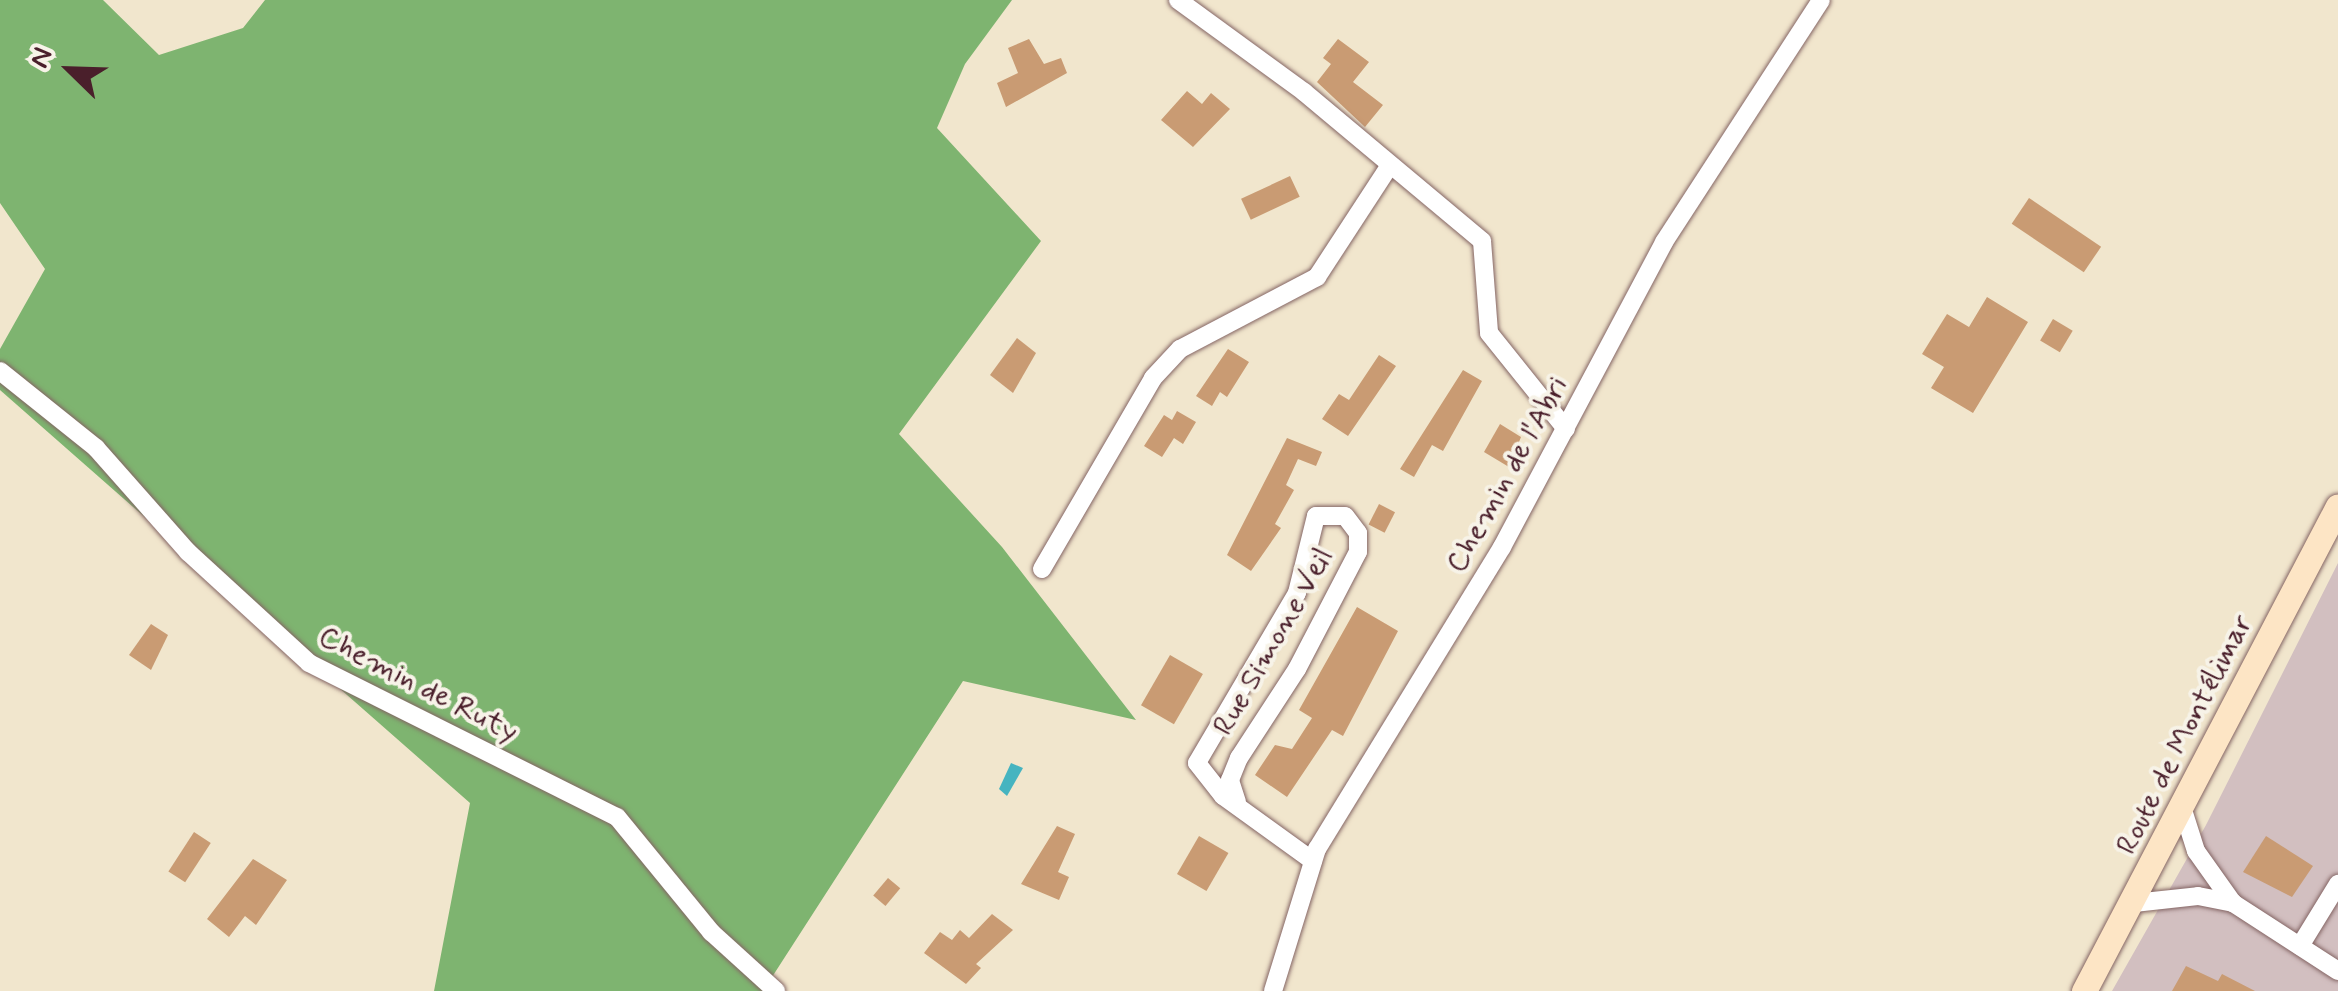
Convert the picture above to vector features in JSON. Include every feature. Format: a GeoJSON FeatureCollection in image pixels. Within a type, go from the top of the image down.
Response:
{"type":"FeatureCollection","features":[{"type":"Feature","properties":{"kind":"main road","name":"Route de Montélimar"},"geometry":{"type":"LineString","coordinates":[[2084,991],[2183,810],[2338,506]]}},
{"type":"Feature","properties":{"kind":"street"},"geometry":{"type":"LineString","coordinates":[[1178,0],[1304,92],[1388,168],[1482,241],[1489,333],[1566,429]]}},
{"type":"Feature","properties":{"kind":"street","name":"Chemin de l'Abri"},"geometry":{"type":"LineString","coordinates":[[1273,991],[1313,861],[1566,429],[1664,242],[1821,0]]}},
{"type":"Feature","properties":{"kind":"street"},"geometry":{"type":"LineString","coordinates":[[1042,570],[1153,378],[1180,349],[1317,277],[1388,168]]}},
{"type":"Feature","properties":{"kind":"street","name":"Chemin de Ruty"},"geometry":{"type":"LineString","coordinates":[[0,371],[96,448],[188,552],[309,663],[617,817],[710,932],[776,991]]}},
{"type":"Feature","properties":{"kind":"street","name":"Rue Simone Veil"},"geometry":{"type":"LineString","coordinates":[[1237,802],[1230,780],[1240,758],[1298,669],[1358,552],[1358,532],[1345,516],[1316,516],[1297,593],[1205,740],[1196,764],[1202,778],[1313,861]]}},
{"type":"Feature","properties":{"kind":"street"},"geometry":{"type":"LineString","coordinates":[[2183,810],[2208,872],[2233,902],[2338,970]]}},
{"type":"Feature","properties":{"kind":"street"},"geometry":{"type":"LineString","coordinates":[[2300,946],[2338,884]]}},
{"type":"Feature","properties":{"kind":"street"},"geometry":{"type":"LineString","coordinates":[[2134,903],[2198,896],[2233,902]]}},
{"type":"Feature","properties":{"kind":"shaded area"},"geometry":{"type":"Polygon","coordinates":[[[2338,563],[2338,991],[2112,991],[2206,825],[2338,563]]]}},
{"type":"Feature","properties":{"kind":"green space"},"geometry":{"type":"Polygon","coordinates":[[[0,0],[103,0],[159,55],[243,28],[265,0],[1012,0],[965,64],[937,128],[1041,241],[899,434],[1002,547],[1136,720],[963,681],[763,991],[434,991],[470,803],[0,390],[0,349],[45,269],[0,203],[0,0]]]}},
{"type":"Feature","properties":{"kind":"water"},"geometry":{"type":"Polygon","coordinates":[[[1011,763],[1023,768],[1007,796],[999,789],[1011,763]]]}},
{"type":"Feature","properties":{"kind":"building"},"geometry":{"type":"Polygon","coordinates":[[[1029,39],[1044,64],[1061,58],[1067,73],[1006,107],[997,83],[1018,73],[1008,48],[1029,39]]]}},
{"type":"Feature","properties":{"kind":"building"},"geometry":{"type":"Polygon","coordinates":[[[1338,39],[1369,62],[1353,82],[1383,105],[1365,127],[1317,82],[1331,64],[1323,58],[1338,39]]]}},
{"type":"Feature","properties":{"kind":"building"},"geometry":{"type":"Polygon","coordinates":[[[1187,91],[1202,104],[1211,93],[1230,109],[1193,147],[1161,120],[1187,91]]]}},
{"type":"Feature","properties":{"kind":"building"},"geometry":{"type":"Polygon","coordinates":[[[1290,176],[1300,197],[1251,220],[1241,199],[1290,176]]]}},
{"type":"Feature","properties":{"kind":"building"},"geometry":{"type":"Polygon","coordinates":[[[2029,198],[2101,247],[2084,272],[2012,224],[2029,198]]]}},
{"type":"Feature","properties":{"kind":"building"},"geometry":{"type":"Polygon","coordinates":[[[1987,297],[2028,322],[1973,413],[1931,388],[1944,367],[1922,354],[1947,314],[1969,327],[1987,297]]]}},
{"type":"Feature","properties":{"kind":"building"},"geometry":{"type":"Polygon","coordinates":[[[2053,319],[2073,331],[2060,352],[2040,340],[2053,319]]]}},
{"type":"Feature","properties":{"kind":"building"},"geometry":{"type":"Polygon","coordinates":[[[1017,338],[1036,353],[1013,393],[990,375],[1017,338]]]}},
{"type":"Feature","properties":{"kind":"building"},"geometry":{"type":"Polygon","coordinates":[[[1228,349],[1249,362],[1227,397],[1220,392],[1212,406],[1196,396],[1228,349]]]}},
{"type":"Feature","properties":{"kind":"building"},"geometry":{"type":"Polygon","coordinates":[[[1379,355],[1396,366],[1348,436],[1322,419],[1339,394],[1349,400],[1379,355]]]}},
{"type":"Feature","properties":{"kind":"building"},"geometry":{"type":"Polygon","coordinates":[[[1463,370],[1482,381],[1443,451],[1432,445],[1414,477],[1400,469],[1463,370]]]}},
{"type":"Feature","properties":{"kind":"building"},"geometry":{"type":"Polygon","coordinates":[[[1177,411],[1196,422],[1183,444],[1174,438],[1162,457],[1144,446],[1164,415],[1172,420],[1177,411]]]}},
{"type":"Feature","properties":{"kind":"building"},"geometry":{"type":"Polygon","coordinates":[[[1500,424],[1521,437],[1509,467],[1484,452],[1500,424]]]}},
{"type":"Feature","properties":{"kind":"building"},"geometry":{"type":"Polygon","coordinates":[[[1287,438],[1322,452],[1316,466],[1298,459],[1286,485],[1294,490],[1275,524],[1281,528],[1251,571],[1227,555],[1287,438]]]}},
{"type":"Feature","properties":{"kind":"building"},"geometry":{"type":"Polygon","coordinates":[[[1379,504],[1395,512],[1385,533],[1369,524],[1379,504]]]}},
{"type":"Feature","properties":{"kind":"building"},"geometry":{"type":"Polygon","coordinates":[[[1357,607],[1398,631],[1343,736],[1332,730],[1287,797],[1255,775],[1275,745],[1292,749],[1312,718],[1299,710],[1357,607]]]}},
{"type":"Feature","properties":{"kind":"building"},"geometry":{"type":"Polygon","coordinates":[[[151,624],[168,635],[151,670],[129,655],[151,624]]]}},
{"type":"Feature","properties":{"kind":"building"},"geometry":{"type":"Polygon","coordinates":[[[1170,655],[1203,674],[1174,724],[1141,705],[1170,655]]]}},
{"type":"Feature","properties":{"kind":"building"},"geometry":{"type":"Polygon","coordinates":[[[1057,826],[1075,834],[1058,872],[1069,877],[1059,900],[1021,884],[1057,826]]]}},
{"type":"Feature","properties":{"kind":"building"},"geometry":{"type":"Polygon","coordinates":[[[194,832],[211,843],[185,882],[168,871],[194,832]]]}},
{"type":"Feature","properties":{"kind":"building"},"geometry":{"type":"Polygon","coordinates":[[[1199,836],[1228,853],[1206,891],[1177,874],[1199,836]]]}},
{"type":"Feature","properties":{"kind":"building"},"geometry":{"type":"Polygon","coordinates":[[[2266,836],[2313,866],[2292,897],[2243,872],[2266,836]]]}},
{"type":"Feature","properties":{"kind":"building"},"geometry":{"type":"Polygon","coordinates":[[[253,859],[287,880],[256,925],[245,916],[229,937],[207,919],[253,859]]]}},
{"type":"Feature","properties":{"kind":"building"},"geometry":{"type":"Polygon","coordinates":[[[888,878],[900,888],[885,906],[873,896],[888,878]]]}},
{"type":"Feature","properties":{"kind":"building"},"geometry":{"type":"Polygon","coordinates":[[[992,914],[1013,930],[976,964],[981,968],[966,984],[924,953],[940,932],[952,940],[960,930],[969,938],[992,914]]]}},
{"type":"Feature","properties":{"kind":"building"},"geometry":{"type":"Polygon","coordinates":[[[2186,966],[2218,981],[2222,974],[2255,991],[2172,991],[2186,966]]]}}]}
